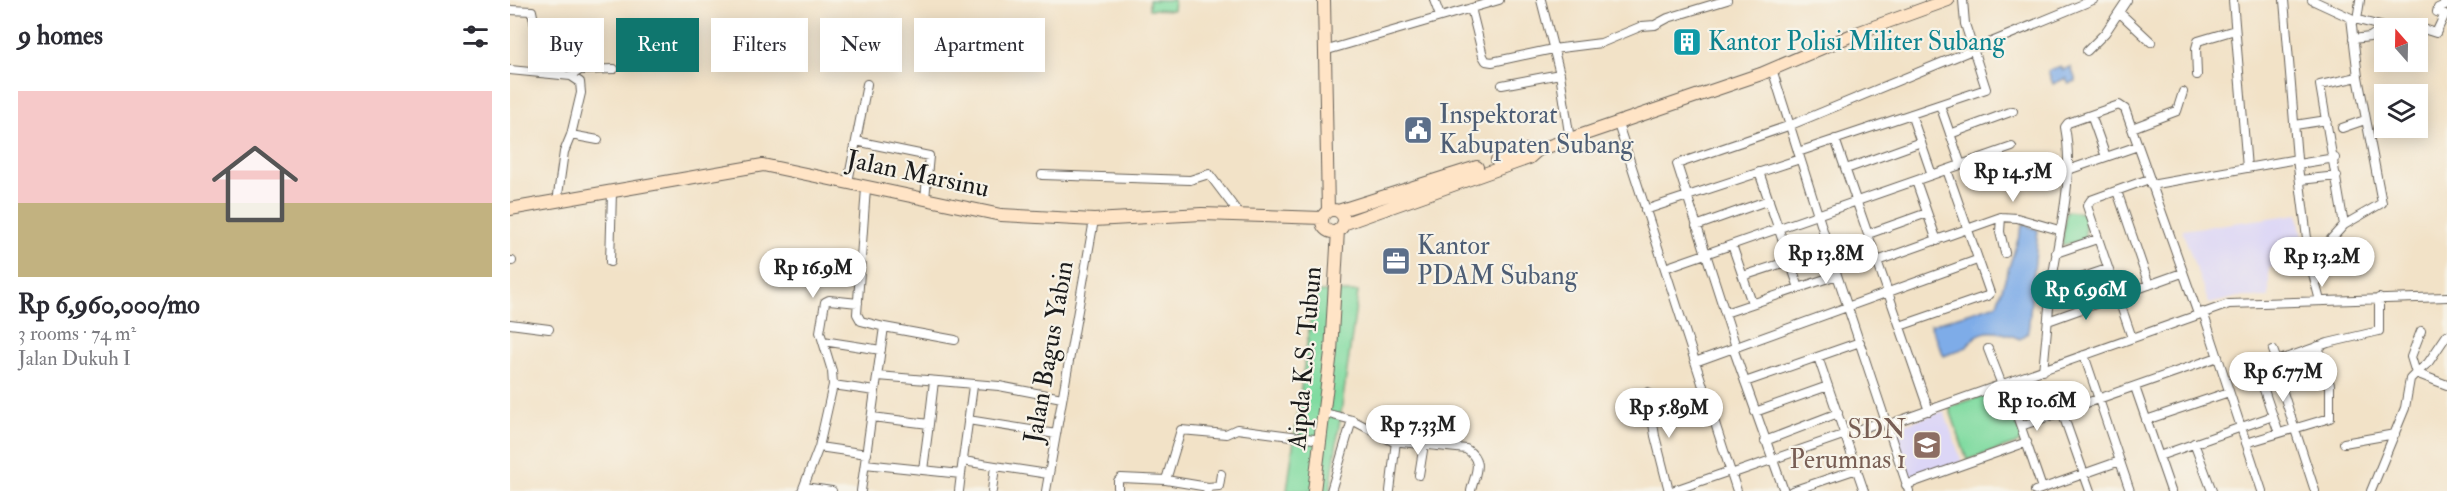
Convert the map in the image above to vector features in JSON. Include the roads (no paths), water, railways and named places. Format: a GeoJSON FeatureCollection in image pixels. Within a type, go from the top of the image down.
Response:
{"type":"FeatureCollection","features":[{"type":"Feature","properties":{"kind":"street"},"geometry":{"type":"LineString","coordinates":[[1324,0],[1329,213],[1324,227],[1338,228],[1528,158],[1538,150],[1772,69],[1857,33],[1948,0]]}},
{"type":"Feature","properties":{"kind":"street"},"geometry":{"type":"LineString","coordinates":[[1434,0],[1440,16]]}},
{"type":"Feature","properties":{"kind":"street"},"geometry":{"type":"LineString","coordinates":[[1324,51],[1472,5],[1499,0]]}},
{"type":"Feature","properties":{"kind":"street"},"geometry":{"type":"LineString","coordinates":[[1541,0],[1560,74],[1570,140]]}},
{"type":"Feature","properties":{"kind":"street"},"geometry":{"type":"LineString","coordinates":[[1472,5],[1486,61],[1492,62],[1553,49],[1601,43],[1642,26],[1654,25],[1668,18],[1727,0]]}},
{"type":"Feature","properties":{"kind":"street"},"geometry":{"type":"LineString","coordinates":[[1645,210],[1759,172],[1836,139],[1986,88],[1965,24],[1963,0]]}},
{"type":"Feature","properties":{"kind":"street"},"geometry":{"type":"LineString","coordinates":[[1784,491],[1755,412],[1706,254],[1676,169],[1678,163],[1791,125],[2093,0]]}},
{"type":"Feature","properties":{"kind":"street"},"geometry":{"type":"LineString","coordinates":[[2087,51],[2120,13],[2127,0]]}},
{"type":"Feature","properties":{"kind":"street"},"geometry":{"type":"LineString","coordinates":[[2233,0],[2247,168]]}},
{"type":"Feature","properties":{"kind":"street"},"geometry":{"type":"LineString","coordinates":[[2284,0],[2300,180],[2310,262],[2320,301]]}},
{"type":"Feature","properties":{"kind":"street"},"geometry":{"type":"LineString","coordinates":[[2312,0],[2354,19],[2374,24]]}},
{"type":"Feature","properties":{"kind":"street"},"geometry":{"type":"LineString","coordinates":[[2310,262],[2344,225],[2382,203],[2365,120],[2353,39],[2354,19],[2360,0]]}},
{"type":"Feature","properties":{"kind":"street"},"geometry":{"type":"LineString","coordinates":[[2428,31],[2436,33],[2445,14],[2437,12],[2438,8],[2447,4]]}},
{"type":"Feature","properties":{"kind":"street"},"geometry":{"type":"LineString","coordinates":[[510,10],[532,11],[535,26],[559,31],[567,75]]}},
{"type":"Feature","properties":{"kind":"street"},"geometry":{"type":"LineString","coordinates":[[2120,13],[2151,42]]}},
{"type":"Feature","properties":{"kind":"street"},"geometry":{"type":"LineString","coordinates":[[2198,75],[2196,48],[2198,41],[2235,30]]}},
{"type":"Feature","properties":{"kind":"street"},"geometry":{"type":"LineString","coordinates":[[2353,39],[2370,37],[2374,34]]}},
{"type":"Feature","properties":{"kind":"street"},"geometry":{"type":"LineString","coordinates":[[567,75],[580,70],[614,69]]}},
{"type":"Feature","properties":{"kind":"street"},"geometry":{"type":"LineString","coordinates":[[1772,69],[1907,489],[2027,442]]}},
{"type":"Feature","properties":{"kind":"street"},"geometry":{"type":"LineString","coordinates":[[510,70],[567,75],[580,82],[581,93],[571,135],[564,152],[557,202]]}},
{"type":"Feature","properties":{"kind":"street"},"geometry":{"type":"LineString","coordinates":[[1502,86],[1560,74]]}},
{"type":"Feature","properties":{"kind":"street"},"geometry":{"type":"LineString","coordinates":[[2344,225],[2335,158],[2320,84],[2358,77]]}},
{"type":"Feature","properties":{"kind":"street"},"geometry":{"type":"LineString","coordinates":[[848,182],[867,84]]}},
{"type":"Feature","properties":{"kind":"street"},"geometry":{"type":"LineString","coordinates":[[2132,128],[2177,111],[2183,92]]}},
{"type":"Feature","properties":{"kind":"street"},"geometry":{"type":"LineString","coordinates":[[1940,105],[1961,165]]}},
{"type":"Feature","properties":{"kind":"street"},"geometry":{"type":"LineString","coordinates":[[2043,370],[2051,288],[2068,170],[2065,125],[2122,106],[2132,128],[2182,273],[2218,357],[2262,491]]}},
{"type":"Feature","properties":{"kind":"street"},"geometry":{"type":"LineString","coordinates":[[1950,134],[2013,111]]}},
{"type":"Feature","properties":{"kind":"street"},"geometry":{"type":"LineString","coordinates":[[1911,114],[1932,175]]}},
{"type":"Feature","properties":{"kind":"street"},"geometry":{"type":"LineString","coordinates":[[2091,115],[2106,157]]}},
{"type":"Feature","properties":{"kind":"street"},"geometry":{"type":"LineString","coordinates":[[2295,125],[2327,120]]}},
{"type":"Feature","properties":{"kind":"street"},"geometry":{"type":"LineString","coordinates":[[2342,128],[2365,120]]}},
{"type":"Feature","properties":{"kind":"street"},"geometry":{"type":"LineString","coordinates":[[1618,124],[1737,491]]}},
{"type":"Feature","properties":{"kind":"street"},"geometry":{"type":"LineString","coordinates":[[571,135],[598,140]]}},
{"type":"Feature","properties":{"kind":"street"},"geometry":{"type":"LineString","coordinates":[[1836,139],[1929,411]]}},
{"type":"Feature","properties":{"kind":"street"},"geometry":{"type":"LineString","coordinates":[[856,141],[929,156],[925,199]]}},
{"type":"Feature","properties":{"kind":"street"},"geometry":{"type":"LineString","coordinates":[[1846,169],[1921,142]]}},
{"type":"Feature","properties":{"kind":"street"},"geometry":{"type":"LineString","coordinates":[[2068,170],[2138,146]]}},
{"type":"Feature","properties":{"kind":"street"},"geometry":{"type":"LineString","coordinates":[[1665,268],[2012,147]]}},
{"type":"Feature","properties":{"kind":"street","name":"Jalan Marsinu"},"geometry":{"type":"LineString","coordinates":[[510,209],[752,165],[779,166],[866,188],[1001,215],[1094,220],[1202,214],[1329,213],[1412,189],[1524,150],[1538,150]]}},
{"type":"Feature","properties":{"kind":"street"},"geometry":{"type":"LineString","coordinates":[[2132,338],[2087,210],[2088,202],[2150,182],[2335,158]]}},
{"type":"Feature","properties":{"kind":"street"},"geometry":{"type":"LineString","coordinates":[[1900,326],[1989,295],[1947,170]]}},
{"type":"Feature","properties":{"kind":"street"},"geometry":{"type":"LineString","coordinates":[[1759,172],[1798,288]]}},
{"type":"Feature","properties":{"kind":"street"},"geometry":{"type":"LineString","coordinates":[[1042,175],[1190,180],[1209,174],[1240,215]]}},
{"type":"Feature","properties":{"kind":"street"},"geometry":{"type":"LineString","coordinates":[[2300,180],[2337,176]]}},
{"type":"Feature","properties":{"kind":"street"},"geometry":{"type":"LineString","coordinates":[[1916,181],[1937,241]]}},
{"type":"Feature","properties":{"kind":"street"},"geometry":{"type":"LineString","coordinates":[[866,188],[857,314],[861,321],[955,339]]}},
{"type":"Feature","properties":{"kind":"street"},"geometry":{"type":"LineString","coordinates":[[2117,191],[2149,285]]}},
{"type":"Feature","properties":{"kind":"street"},"geometry":{"type":"LineString","coordinates":[[610,262],[612,192]]}},
{"type":"Feature","properties":{"kind":"street"},"geometry":{"type":"LineString","coordinates":[[1696,226],[1769,200]]}},
{"type":"Feature","properties":{"kind":"street"},"geometry":{"type":"LineString","coordinates":[[1329,213],[1342,216],[1338,228]]}},
{"type":"Feature","properties":{"kind":"street"},"geometry":{"type":"LineString","coordinates":[[1868,234],[1927,213]]}},
{"type":"Feature","properties":{"kind":"street"},"geometry":{"type":"LineString","coordinates":[[1877,261],[2001,217],[2017,218],[2059,230]]}},
{"type":"Feature","properties":{"kind":"street"},"geometry":{"type":"LineString","coordinates":[[2001,217],[2000,232],[2005,253]]}},
{"type":"Feature","properties":{"kind":"street","name":"Jalan Bagus Yabin"},"geometry":{"type":"LineString","coordinates":[[1046,491],[1094,220]]}},
{"type":"Feature","properties":{"kind":"street","name":"Aipda K.S. Tubun"},"geometry":{"type":"LineString","coordinates":[[1314,491],[1325,413],[1338,228]]}},
{"type":"Feature","properties":{"kind":"street","name":"Aipda K.S. Tubun"},"geometry":{"type":"LineString","coordinates":[[1307,491],[1338,228]]}},
{"type":"Feature","properties":{"kind":"street"},"geometry":{"type":"LineString","coordinates":[[2056,253],[2097,239]]}},
{"type":"Feature","properties":{"kind":"street"},"geometry":{"type":"LineString","coordinates":[[1732,245],[1752,303]]}},
{"type":"Feature","properties":{"kind":"street"},"geometry":{"type":"LineString","coordinates":[[1695,362],[1977,260]]}},
{"type":"Feature","properties":{"kind":"street"},"geometry":{"type":"LineString","coordinates":[[1743,276],[1789,261]]}},
{"type":"Feature","properties":{"kind":"street"},"geometry":{"type":"LineString","coordinates":[[2051,288],[2107,269]]}},
{"type":"Feature","properties":{"kind":"street"},"geometry":{"type":"LineString","coordinates":[[2048,321],[2182,273]]}},
{"type":"Feature","properties":{"kind":"street"},"geometry":{"type":"LineString","coordinates":[[1725,313],[1837,275]]}},
{"type":"Feature","properties":{"kind":"street"},"geometry":{"type":"LineString","coordinates":[[1648,392],[1655,436],[1671,491],[1844,434],[1929,411],[2200,313],[2239,303],[2447,297]]}},
{"type":"Feature","properties":{"kind":"street"},"geometry":{"type":"LineString","coordinates":[[2277,361],[2318,346],[2379,331],[2379,298]]}},
{"type":"Feature","properties":{"kind":"street"},"geometry":{"type":"LineString","coordinates":[[832,491],[803,489],[819,447],[833,385],[832,371],[820,332],[826,301],[858,303]]}},
{"type":"Feature","properties":{"kind":"street"},"geometry":{"type":"LineString","coordinates":[[510,324],[549,329]]}},
{"type":"Feature","properties":{"kind":"street"},"geometry":{"type":"LineString","coordinates":[[861,491],[884,327]]}},
{"type":"Feature","properties":{"kind":"street"},"geometry":{"type":"LineString","coordinates":[[2416,373],[2411,357],[2421,331]]}},
{"type":"Feature","properties":{"kind":"street"},"geometry":{"type":"LineString","coordinates":[[2371,491],[2405,408],[2409,381],[2428,363],[2447,335]]}},
{"type":"Feature","properties":{"kind":"street"},"geometry":{"type":"LineString","coordinates":[[823,341],[881,350]]}},
{"type":"Feature","properties":{"kind":"street"},"geometry":{"type":"LineString","coordinates":[[1745,382],[1860,342]]}},
{"type":"Feature","properties":{"kind":"street"},"geometry":{"type":"LineString","coordinates":[[2246,443],[2331,417],[2330,385],[2318,346]]}},
{"type":"Feature","properties":{"kind":"street"},"geometry":{"type":"LineString","coordinates":[[1988,349],[2021,426],[2044,489],[2120,461]]}},
{"type":"Feature","properties":{"kind":"street"},"geometry":{"type":"LineString","coordinates":[[2273,350],[2280,372],[2279,380],[2315,491]]}},
{"type":"Feature","properties":{"kind":"street"},"geometry":{"type":"LineString","coordinates":[[2084,355],[2130,491]]}},
{"type":"Feature","properties":{"kind":"street"},"geometry":{"type":"LineString","coordinates":[[1818,357],[1864,491]]}},
{"type":"Feature","properties":{"kind":"street"},"geometry":{"type":"LineString","coordinates":[[2021,426],[2218,357]]}},
{"type":"Feature","properties":{"kind":"street"},"geometry":{"type":"LineString","coordinates":[[2416,373],[2447,385]]}},
{"type":"Feature","properties":{"kind":"street"},"geometry":{"type":"LineString","coordinates":[[878,376],[973,386],[999,386],[1062,398]]}},
{"type":"Feature","properties":{"kind":"street"},"geometry":{"type":"LineString","coordinates":[[923,470],[934,381]]}},
{"type":"Feature","properties":{"kind":"street"},"geometry":{"type":"LineString","coordinates":[[833,385],[875,391]]}},
{"type":"Feature","properties":{"kind":"street"},"geometry":{"type":"LineString","coordinates":[[959,491],[973,386]]}},
{"type":"Feature","properties":{"kind":"street"},"geometry":{"type":"LineString","coordinates":[[1755,412],[1828,386]]}},
{"type":"Feature","properties":{"kind":"street"},"geometry":{"type":"LineString","coordinates":[[2135,387],[2171,491]]}},
{"type":"Feature","properties":{"kind":"street"},"geometry":{"type":"LineString","coordinates":[[2263,387],[2277,428]]}},
{"type":"Feature","properties":{"kind":"street"},"geometry":{"type":"LineString","coordinates":[[2146,420],[2229,392]]}},
{"type":"Feature","properties":{"kind":"street"},"geometry":{"type":"LineString","coordinates":[[2062,412],[2090,491]]}},
{"type":"Feature","properties":{"kind":"street"},"geometry":{"type":"LineString","coordinates":[[1325,413],[1352,420],[1396,441],[1466,449],[1472,453],[1479,470],[1471,491]]}},
{"type":"Feature","properties":{"kind":"street"},"geometry":{"type":"LineString","coordinates":[[1765,441],[1838,413]]}},
{"type":"Feature","properties":{"kind":"street"},"geometry":{"type":"LineString","coordinates":[[2159,456],[2273,416]]}},
{"type":"Feature","properties":{"kind":"street"},"geometry":{"type":"LineString","coordinates":[[872,417],[929,424]]}},
{"type":"Feature","properties":{"kind":"street"},"geometry":{"type":"LineString","coordinates":[[968,420],[1056,434]]}},
{"type":"Feature","properties":{"kind":"street"},"geometry":{"type":"LineString","coordinates":[[1331,491],[1352,420]]}},
{"type":"Feature","properties":{"kind":"street"},"geometry":{"type":"LineString","coordinates":[[1166,480],[1180,430],[1227,434],[1237,429],[1314,439]]}},
{"type":"Feature","properties":{"kind":"street"},"geometry":{"type":"LineString","coordinates":[[2344,443],[2396,434]]}},
{"type":"Feature","properties":{"kind":"street"},"geometry":{"type":"LineString","coordinates":[[1390,491],[1396,441]]}},
{"type":"Feature","properties":{"kind":"street"},"geometry":{"type":"LineString","coordinates":[[2194,443],[2212,491]]}},
{"type":"Feature","properties":{"kind":"street"},"geometry":{"type":"LineString","coordinates":[[1419,475],[1425,444]]}},
{"type":"Feature","properties":{"kind":"street"},"geometry":{"type":"LineString","coordinates":[[819,447],[867,454]]}},
{"type":"Feature","properties":{"kind":"street"},"geometry":{"type":"LineString","coordinates":[[963,461],[1048,474]]}},
{"type":"Feature","properties":{"kind":"street"},"geometry":{"type":"LineString","coordinates":[[865,464],[961,474]]}},
{"type":"Feature","properties":{"kind":"street"},"geometry":{"type":"LineString","coordinates":[[992,491],[995,466]]}},
{"type":"Feature","properties":{"kind":"street"},"geometry":{"type":"LineString","coordinates":[[1792,491],[1857,469]]}},
{"type":"Feature","properties":{"kind":"street"},"geometry":{"type":"LineString","coordinates":[[1118,491],[1118,480],[1121,478],[1166,480],[1208,489],[1218,486],[1221,474]]}},
{"type":"Feature","properties":{"kind":"water"},"geometry":{"type":"Polygon","coordinates":[[[2061,66],[2063,70],[2071,67],[2076,81],[2069,84],[2066,78],[2053,84],[2048,71],[2061,66]]]}},
{"type":"Feature","properties":{"kind":"water"},"geometry":{"type":"Polygon","coordinates":[[[2016,159],[2029,159],[2030,169],[2034,169],[2034,185],[2013,186],[2012,170],[2016,169],[2016,159]]]}},
{"type":"Feature","properties":{"kind":"water"},"geometry":{"type":"Polygon","coordinates":[[[2023,224],[2038,230],[2028,333],[2020,339],[1998,332],[1984,333],[1978,335],[1967,347],[1944,356],[1930,325],[1997,304],[2023,224]]]}},
{"type":"Feature","properties":{"kind":"place","name":"Kantor Polisi Militer Subang"},"geometry":{"type":"Point","coordinates":[1687,42]}},
{"type":"Feature","properties":{"kind":"place","name":"Inspektorat Kabupaten Subang"},"geometry":{"type":"Point","coordinates":[1418,130]}},
{"type":"Feature","properties":{"kind":"place","name":"Kantor PDAM Subang"},"geometry":{"type":"Point","coordinates":[1396,261]}},
{"type":"Feature","properties":{"kind":"place","name":"SDN Perumnas 1"},"geometry":{"type":"Point","coordinates":[1927,445]}}]}
